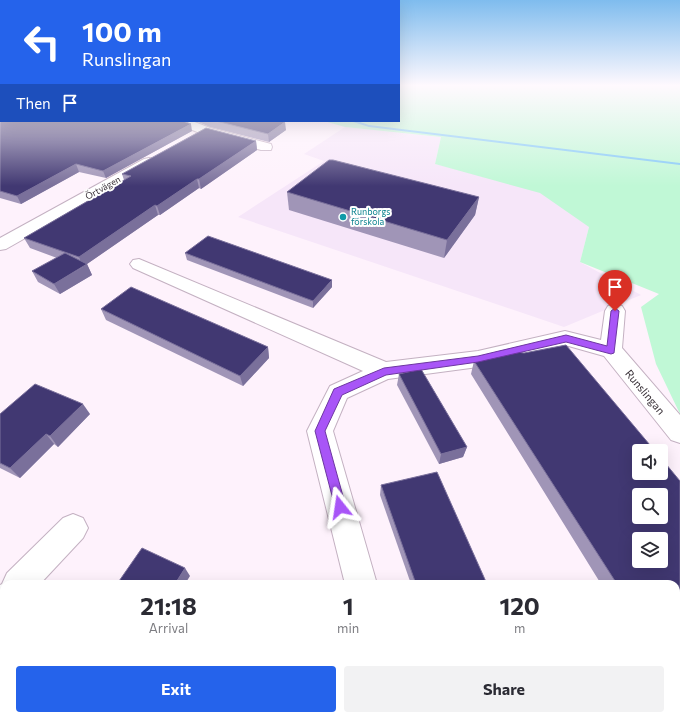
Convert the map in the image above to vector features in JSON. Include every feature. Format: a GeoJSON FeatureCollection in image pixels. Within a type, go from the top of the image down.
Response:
{"type":"FeatureCollection","features":[{"type":"Feature","properties":{"kind":"street"},"geometry":{"type":"LineString","coordinates":[[184,122],[206,131],[266,147]]}},
{"type":"Feature","properties":{"kind":"street"},"geometry":{"type":"LineString","coordinates":[[192,138],[206,131]]}},
{"type":"Feature","properties":{"kind":"street","name":"Örtvägen"},"geometry":{"type":"LineString","coordinates":[[0,245],[165,154]]}},
{"type":"Feature","properties":{"kind":"street"},"geometry":{"type":"LineString","coordinates":[[139,264],[384,371]]}},
{"type":"Feature","properties":{"kind":"street"},"geometry":{"type":"LineString","coordinates":[[360,580],[320,431],[338,392],[384,371],[478,359],[566,338],[611,350],[615,311]]}},
{"type":"Feature","properties":{"kind":"street","name":"Runslingan"},"geometry":{"type":"LineString","coordinates":[[611,350],[680,433]]}},
{"type":"Feature","properties":{"kind":"street"},"geometry":{"type":"LineString","coordinates":[[22,580],[73,528]]}},
{"type":"Feature","properties":{"kind":"shaded area"},"geometry":{"type":"Polygon","coordinates":[[[345,127],[441,137],[435,164],[564,193],[589,227],[580,262],[641,295],[564,327],[238,217],[324,161],[304,154],[345,127]]]}},
{"type":"Feature","properties":{"kind":"green space"},"geometry":{"type":"Polygon","coordinates":[[[400,120],[680,120],[680,414],[656,364],[641,307],[659,294],[580,262],[589,227],[540,193],[435,164],[441,137],[345,127],[328,122],[400,122],[400,120]]]}},
{"type":"Feature","properties":{"kind":"building"},"geometry":{"type":"Polygon","coordinates":[[[0,122],[186,122],[191,124],[103,171],[76,164],[17,196],[0,191],[0,122]]]}},
{"type":"Feature","properties":{"kind":"building"},"geometry":{"type":"Polygon","coordinates":[[[220,122],[285,122],[268,134],[220,122]]]}},
{"type":"Feature","properties":{"kind":"building"},"geometry":{"type":"Polygon","coordinates":[[[206,128],[256,141],[157,206],[155,205],[79,257],[24,238],[131,176],[122,174],[206,128]]]}},
{"type":"Feature","properties":{"kind":"building"},"geometry":{"type":"Polygon","coordinates":[[[329,160],[479,197],[447,240],[287,192],[329,160]]]}},
{"type":"Feature","properties":{"kind":"building"},"geometry":{"type":"Polygon","coordinates":[[[208,236],[332,280],[313,301],[185,253],[208,236]]]}},
{"type":"Feature","properties":{"kind":"building"},"geometry":{"type":"Polygon","coordinates":[[[65,253],[87,264],[54,284],[32,271],[65,253]]]}},
{"type":"Feature","properties":{"kind":"building"},"geometry":{"type":"Polygon","coordinates":[[[131,287],[268,347],[240,376],[101,309],[131,287]]]}},
{"type":"Feature","properties":{"kind":"building"},"geometry":{"type":"Polygon","coordinates":[[[566,345],[649,444],[632,444],[632,480],[668,480],[668,466],[680,481],[680,580],[614,580],[474,361],[517,352],[524,353],[566,345]]]}},
{"type":"Feature","properties":{"kind":"building"},"geometry":{"type":"Polygon","coordinates":[[[421,369],[467,447],[441,454],[399,374],[421,369]]]}},
{"type":"Feature","properties":{"kind":"building"},"geometry":{"type":"Polygon","coordinates":[[[35,384],[83,404],[50,436],[46,434],[10,468],[0,463],[0,414],[35,384]]]}},
{"type":"Feature","properties":{"kind":"building"},"geometry":{"type":"Polygon","coordinates":[[[437,472],[485,580],[415,580],[381,485],[437,472]]]}},
{"type":"Feature","properties":{"kind":"building"},"geometry":{"type":"Polygon","coordinates":[[[142,548],[185,568],[178,580],[120,580],[142,548]]]}},
{"type":"Feature","properties":{"kind":"waterway"},"geometry":{"type":"LineString","coordinates":[[355,122],[369,126],[680,164]]}},
{"type":"Feature","properties":{"kind":"place","name":"Runborgs förskola"},"geometry":{"type":"Point","coordinates":[343,217]}},
{"type":"Feature","properties":{"kind":"route"},"geometry":{"type":"LineString","coordinates":[[340,507],[320,431],[338,392],[384,371],[478,359],[566,338],[611,350],[615,311]]}}]}
